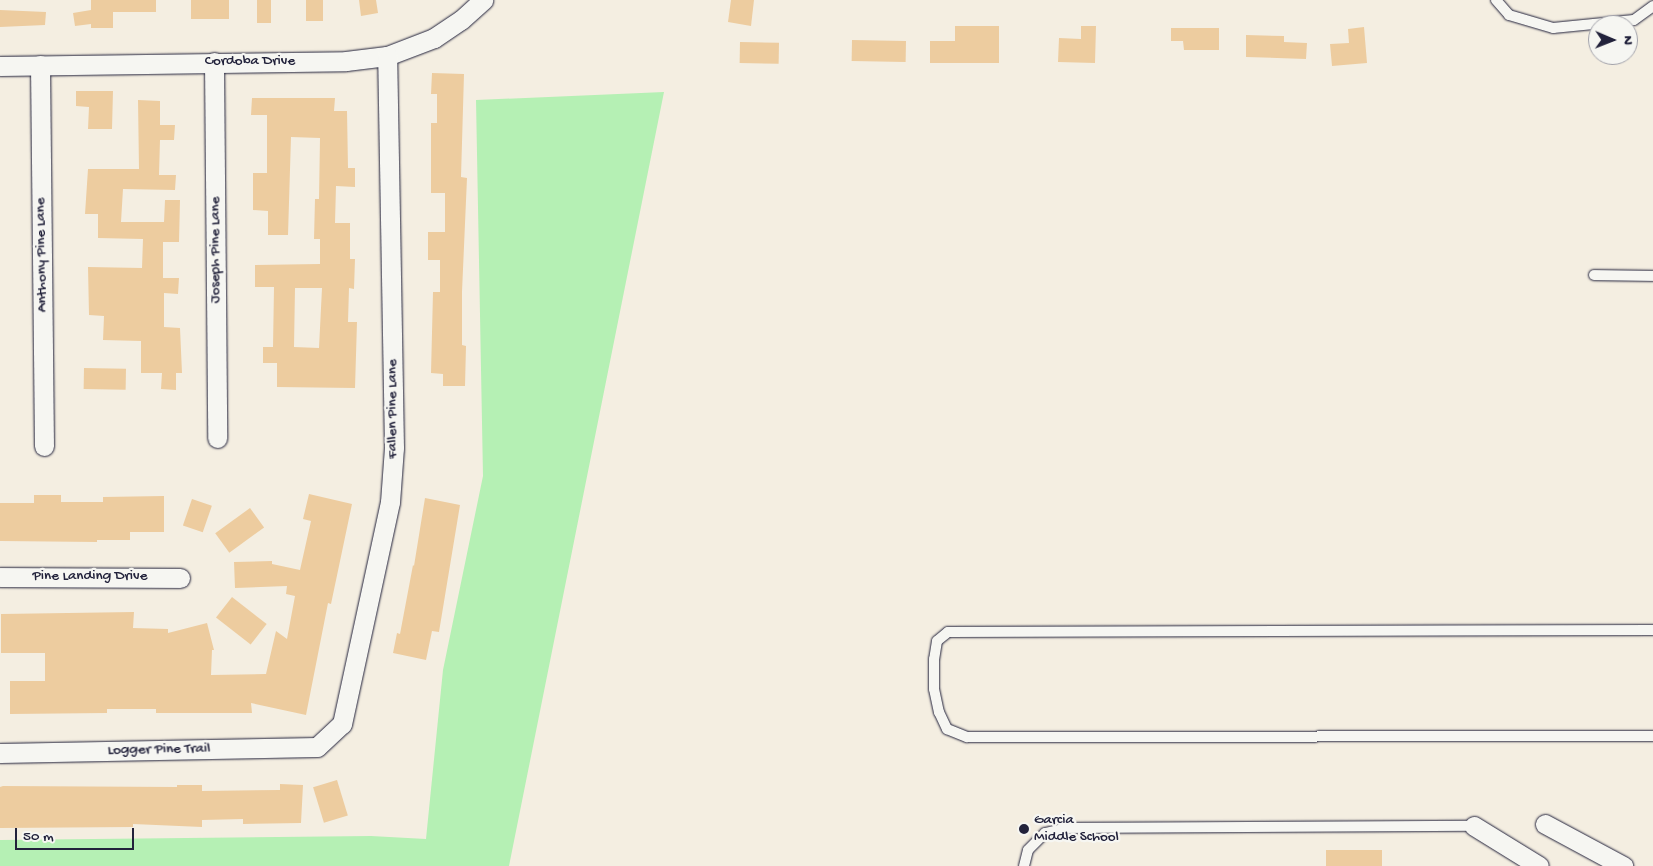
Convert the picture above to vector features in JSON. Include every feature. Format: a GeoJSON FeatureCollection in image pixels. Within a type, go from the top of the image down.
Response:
{"type":"FeatureCollection","features":[{"type":"Feature","properties":{"kind":"street","name":"Cordoba Drive"},"geometry":{"type":"LineString","coordinates":[[0,66],[214,62],[346,62],[387,56],[434,38],[461,20],[483,0]]}},
{"type":"Feature","properties":{"kind":"street","name":"Fallen Pine Lane"},"geometry":{"type":"LineString","coordinates":[[317,747],[342,724],[390,502],[394,448],[387,56]]}},
{"type":"Feature","properties":{"kind":"street","name":"Joseph Pine Lane"},"geometry":{"type":"LineString","coordinates":[[214,62],[217,438]]}},
{"type":"Feature","properties":{"kind":"street","name":"Anthony Pine Lane"},"geometry":{"type":"LineString","coordinates":[[40,65],[44,446]]}},
{"type":"Feature","properties":{"kind":"street","name":"Pine Landing Drive"},"geometry":{"type":"LineString","coordinates":[[0,577],[180,578]]}},
{"type":"Feature","properties":{"kind":"street","name":"Logger Pine Trail"},"geometry":{"type":"LineString","coordinates":[[0,753],[317,747]]}},
{"type":"Feature","properties":{"kind":"street"},"geometry":{"type":"LineString","coordinates":[[1545,824],[1623,866]]}},
{"type":"Feature","properties":{"kind":"street"},"geometry":{"type":"LineString","coordinates":[[1474,826],[1539,866]]}},
{"type":"Feature","properties":{"kind":"lane"},"geometry":{"type":"LineString","coordinates":[[1496,0],[1509,15],[1554,28],[1634,20],[1653,6]]}},
{"type":"Feature","properties":{"kind":"lane"},"geometry":{"type":"LineString","coordinates":[[1594,274],[1653,276]]}},
{"type":"Feature","properties":{"kind":"lane"},"geometry":{"type":"LineString","coordinates":[[1653,630],[948,632],[937,641],[934,659],[934,688],[939,712],[947,729],[967,737],[1653,736]]}},
{"type":"Feature","properties":{"kind":"lane"},"geometry":{"type":"LineString","coordinates":[[1024,866],[1028,850],[1045,833],[1067,828],[1474,826]]}},
{"type":"Feature","properties":{"kind":"green space"},"geometry":{"type":"Polygon","coordinates":[[[664,92],[509,866],[0,866],[0,840],[371,836],[426,839],[443,670],[483,476],[476,100],[664,92]]]}},
{"type":"Feature","properties":{"kind":"building"},"geometry":{"type":"Polygon","coordinates":[[[91,0],[156,0],[156,12],[113,12],[113,28],[91,28],[91,24],[75,26],[73,13],[91,10],[91,0]]]}},
{"type":"Feature","properties":{"kind":"building"},"geometry":{"type":"Polygon","coordinates":[[[191,0],[229,0],[229,19],[191,19],[191,0]]]}},
{"type":"Feature","properties":{"kind":"building"},"geometry":{"type":"Polygon","coordinates":[[[257,0],[271,0],[271,23],[257,23],[257,0]]]}},
{"type":"Feature","properties":{"kind":"building"},"geometry":{"type":"Polygon","coordinates":[[[306,0],[323,0],[323,21],[306,21],[306,0]]]}},
{"type":"Feature","properties":{"kind":"building"},"geometry":{"type":"Polygon","coordinates":[[[359,0],[376,0],[378,13],[361,16],[359,0]]]}},
{"type":"Feature","properties":{"kind":"building"},"geometry":{"type":"Polygon","coordinates":[[[731,0],[754,0],[751,26],[728,22],[731,0]]]}},
{"type":"Feature","properties":{"kind":"building"},"geometry":{"type":"Polygon","coordinates":[[[0,10],[46,12],[45,25],[0,27],[0,10]]]}},
{"type":"Feature","properties":{"kind":"building"},"geometry":{"type":"Polygon","coordinates":[[[955,26],[999,26],[999,63],[930,63],[930,41],[955,41],[955,26]]]}},
{"type":"Feature","properties":{"kind":"building"},"geometry":{"type":"Polygon","coordinates":[[[1081,26],[1096,26],[1095,63],[1058,62],[1059,38],[1081,39],[1081,26]]]}},
{"type":"Feature","properties":{"kind":"building"},"geometry":{"type":"Polygon","coordinates":[[[1364,27],[1367,63],[1332,66],[1330,44],[1349,43],[1348,29],[1364,27]]]}},
{"type":"Feature","properties":{"kind":"building"},"geometry":{"type":"Polygon","coordinates":[[[1171,28],[1219,28],[1219,50],[1184,50],[1183,41],[1171,41],[1171,28]]]}},
{"type":"Feature","properties":{"kind":"building"},"geometry":{"type":"Polygon","coordinates":[[[1246,35],[1284,36],[1284,42],[1307,43],[1306,59],[1246,57],[1246,35]]]}},
{"type":"Feature","properties":{"kind":"building"},"geometry":{"type":"Polygon","coordinates":[[[852,40],[906,41],[906,62],[852,61],[852,40]]]}},
{"type":"Feature","properties":{"kind":"building"},"geometry":{"type":"Polygon","coordinates":[[[740,42],[779,43],[779,64],[740,63],[740,42]]]}},
{"type":"Feature","properties":{"kind":"building"},"geometry":{"type":"Polygon","coordinates":[[[432,73],[464,74],[461,177],[467,178],[462,292],[462,345],[466,346],[465,386],[443,386],[443,374],[431,373],[433,292],[440,292],[440,260],[428,260],[428,232],[445,232],[445,193],[431,193],[431,123],[437,123],[437,94],[431,94],[432,73]]]}},
{"type":"Feature","properties":{"kind":"building"},"geometry":{"type":"Polygon","coordinates":[[[76,91],[113,91],[112,129],[88,129],[89,107],[76,106],[76,91]]]}},
{"type":"Feature","properties":{"kind":"building"},"geometry":{"type":"Polygon","coordinates":[[[252,98],[335,98],[334,111],[347,111],[348,168],[355,168],[355,187],[336,186],[335,223],[350,223],[350,259],[355,259],[354,289],[349,288],[348,322],[357,322],[355,388],[277,387],[277,363],[263,363],[263,347],[273,347],[274,287],[255,287],[255,265],[320,264],[320,239],[314,239],[315,199],[319,199],[320,138],[291,137],[288,235],[268,235],[268,211],[253,210],[253,173],[267,173],[267,115],[251,115],[252,98]],[[295,288],[294,347],[319,348],[322,288],[295,288]]]}},
{"type":"Feature","properties":{"kind":"building"},"geometry":{"type":"Polygon","coordinates":[[[138,100],[160,101],[160,125],[175,125],[174,140],[160,140],[159,175],[176,175],[175,190],[123,189],[121,222],[164,222],[165,200],[180,200],[179,242],[163,242],[163,278],[179,278],[178,294],[164,293],[164,327],[180,328],[182,373],[176,373],[176,390],[161,389],[162,373],[141,373],[141,341],[103,340],[104,316],[89,315],[88,267],[142,268],[143,239],[98,238],[98,214],[85,214],[88,169],[139,169],[138,100]]]}},
{"type":"Feature","properties":{"kind":"building"},"geometry":{"type":"Polygon","coordinates":[[[84,368],[126,369],[126,390],[84,389],[84,368]]]}},
{"type":"Feature","properties":{"kind":"building"},"geometry":{"type":"Polygon","coordinates":[[[309,494],[352,504],[331,604],[328,603],[306,715],[251,703],[252,713],[156,713],[156,709],[107,709],[107,713],[10,714],[10,681],[45,681],[45,653],[1,653],[1,614],[134,612],[133,628],[168,629],[168,633],[207,623],[214,650],[212,650],[211,675],[266,674],[276,631],[287,639],[295,596],[286,594],[287,586],[235,588],[234,562],[272,561],[272,564],[300,570],[311,521],[303,519],[309,494]]]}},
{"type":"Feature","properties":{"kind":"building"},"geometry":{"type":"Polygon","coordinates":[[[34,495],[61,495],[61,502],[103,502],[103,497],[164,496],[164,532],[130,532],[130,540],[97,540],[97,542],[0,541],[0,503],[34,503],[34,495]]]}},
{"type":"Feature","properties":{"kind":"building"},"geometry":{"type":"Polygon","coordinates":[[[425,498],[460,505],[439,632],[432,631],[426,660],[393,653],[397,633],[400,634],[425,498]]]}},
{"type":"Feature","properties":{"kind":"building"},"geometry":{"type":"Polygon","coordinates":[[[192,499],[212,506],[203,532],[183,525],[192,499]]]}},
{"type":"Feature","properties":{"kind":"building"},"geometry":{"type":"Polygon","coordinates":[[[250,508],[264,527],[229,553],[215,533],[250,508]]]}},
{"type":"Feature","properties":{"kind":"building"},"geometry":{"type":"Polygon","coordinates":[[[232,597],[267,624],[251,645],[216,617],[232,597]]]}},
{"type":"Feature","properties":{"kind":"building"},"geometry":{"type":"Polygon","coordinates":[[[337,780],[348,815],[324,823],[313,787],[337,780]]]}},
{"type":"Feature","properties":{"kind":"building"},"geometry":{"type":"Polygon","coordinates":[[[280,784],[303,785],[301,823],[243,824],[243,819],[202,820],[202,827],[133,824],[133,827],[0,828],[0,787],[3,786],[177,787],[177,785],[202,785],[202,791],[280,790],[280,784]]]}},
{"type":"Feature","properties":{"kind":"building"},"geometry":{"type":"Polygon","coordinates":[[[1326,850],[1382,850],[1382,866],[1326,866],[1326,850]]]}},
{"type":"Feature","properties":{"kind":"place","name":"Garcia Middle School"},"geometry":{"type":"Point","coordinates":[1024,829]}}]}
